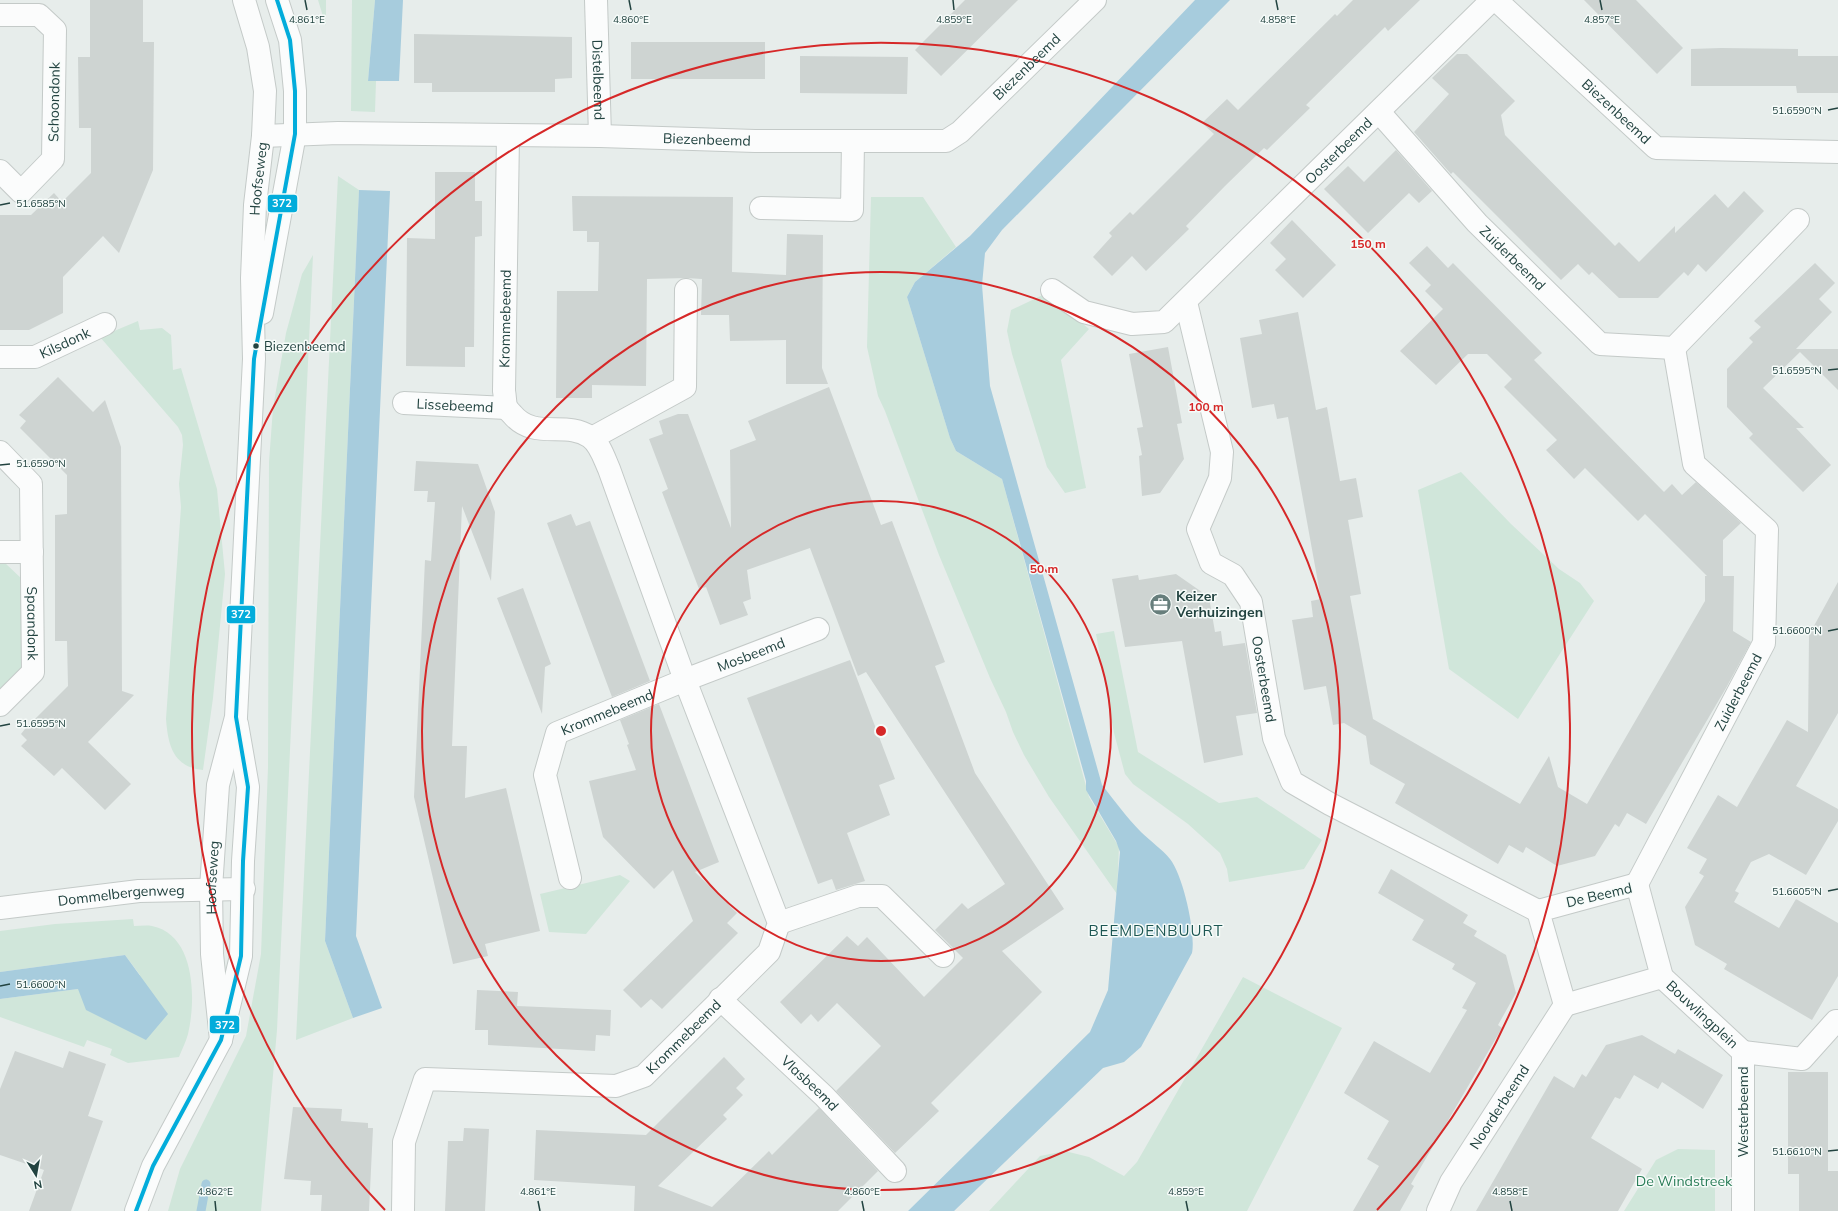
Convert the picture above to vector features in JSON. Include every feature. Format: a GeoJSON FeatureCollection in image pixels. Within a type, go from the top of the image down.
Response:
{"type":"FeatureCollection","features":[{"type":"Feature","properties":{"kind":"street","name":"Hoofseweg"},"geometry":{"type":"LineString","coordinates":[[221,1040],[212,954],[211,888],[218,785],[236,717],[254,359],[252,278],[255,205],[263,136],[265,91],[258,47],[244,0]]}},
{"type":"Feature","properties":{"kind":"street","name":"Hoofseweg"},"geometry":{"type":"LineString","coordinates":[[254,359],[295,134],[295,91],[290,40],[277,0]]}},
{"type":"Feature","properties":{"kind":"street","name":"Distelbeemd"},"geometry":{"type":"LineString","coordinates":[[596,0],[600,136]]}},
{"type":"Feature","properties":{"kind":"street","name":"Biezenbeemd"},"geometry":{"type":"LineString","coordinates":[[263,136],[295,134],[600,136],[754,141],[946,140],[960,132],[1095,0]]}},
{"type":"Feature","properties":{"kind":"street","name":"Oosterbeemd"},"geometry":{"type":"LineString","coordinates":[[1052,290],[1084,312],[1132,324],[1164,322],[1492,0]]}},
{"type":"Feature","properties":{"kind":"street","name":"Biezenbeemd"},"geometry":{"type":"LineString","coordinates":[[1496,0],[1656,148],[1838,152]]}},
{"type":"Feature","properties":{"kind":"street","name":"Schoondonk"},"geometry":{"type":"LineString","coordinates":[[0,15],[39,15],[55,30],[53,159],[21,192],[0,171]]}},
{"type":"Feature","properties":{"kind":"street","name":"Zuiderbeemd"},"geometry":{"type":"LineString","coordinates":[[1379,112],[1477,223],[1600,344],[1674,348],[1694,464],[1767,530],[1764,643],[1637,884]]}},
{"type":"Feature","properties":{"kind":"street","name":"Krommebeemd"},"geometry":{"type":"LineString","coordinates":[[506,408],[504,391],[508,136]]}},
{"type":"Feature","properties":{"kind":"street"},"geometry":{"type":"LineString","coordinates":[[760,208],[852,210],[853,141]]}},
{"type":"Feature","properties":{"kind":"street"},"geometry":{"type":"LineString","coordinates":[[1674,348],[1798,220]]}},
{"type":"Feature","properties":{"kind":"street"},"geometry":{"type":"LineString","coordinates":[[592,438],[685,387],[686,290]]}},
{"type":"Feature","properties":{"kind":"street","name":"Oosterbeemd"},"geometry":{"type":"LineString","coordinates":[[1186,302],[1222,452],[1220,478],[1198,529],[1211,563],[1233,575],[1251,602],[1274,738],[1292,782],[1330,804],[1538,911]]}},
{"type":"Feature","properties":{"kind":"street","name":"Kilsdonk"},"geometry":{"type":"LineString","coordinates":[[0,357],[35,357],[105,324]]}},
{"type":"Feature","properties":{"kind":"street","name":"Lissebeemd"},"geometry":{"type":"LineString","coordinates":[[404,403],[506,408]]}},
{"type":"Feature","properties":{"kind":"street"},"geometry":{"type":"LineString","coordinates":[[506,408],[518,421],[533,429],[574,431],[584,434],[592,438],[600,450],[609,469],[685,680],[779,923],[858,896],[882,896],[944,956]]}},
{"type":"Feature","properties":{"kind":"street","name":"Spaandonk"},"geometry":{"type":"LineString","coordinates":[[0,452],[31,484],[33,672],[0,705]]}},
{"type":"Feature","properties":{"kind":"street"},"geometry":{"type":"LineString","coordinates":[[0,552],[32,552]]}},
{"type":"Feature","properties":{"kind":"street","name":"Mosbeemd"},"geometry":{"type":"LineString","coordinates":[[685,680],[818,629]]}},
{"type":"Feature","properties":{"kind":"street","name":"Krommebeemd"},"geometry":{"type":"LineString","coordinates":[[570,878],[545,775],[557,733],[685,680]]}},
{"type":"Feature","properties":{"kind":"street","name":"Hoofseweg"},"geometry":{"type":"LineString","coordinates":[[140,1207],[153,1166],[221,1040],[241,956],[244,889],[243,861],[248,787],[236,717]]}},
{"type":"Feature","properties":{"kind":"street","name":"De Beemd"},"geometry":{"type":"LineString","coordinates":[[1538,911],[1637,884],[1662,977]]}},
{"type":"Feature","properties":{"kind":"street","name":"Dommelbergenweg"},"geometry":{"type":"LineString","coordinates":[[0,908],[139,891],[211,888],[244,889]]}},
{"type":"Feature","properties":{"kind":"street"},"geometry":{"type":"LineString","coordinates":[[1538,911],[1565,1005],[1662,977]]}},
{"type":"Feature","properties":{"kind":"street","name":"Krommebeemd"},"geometry":{"type":"LineString","coordinates":[[403,1211],[404,1142],[425,1079],[616,1086],[644,1076],[769,952],[779,923]]}},
{"type":"Feature","properties":{"kind":"street","name":"Bouwlingplein"},"geometry":{"type":"LineString","coordinates":[[1662,977],[1743,1052]]}},
{"type":"Feature","properties":{"kind":"street","name":"Vlasbeemd"},"geometry":{"type":"LineString","coordinates":[[720,999],[824,1096],[895,1172]]}},
{"type":"Feature","properties":{"kind":"street","name":"Noorderbeemd"},"geometry":{"type":"LineString","coordinates":[[1438,1211],[1451,1182],[1565,1005]]}},
{"type":"Feature","properties":{"kind":"street","name":"Westerbeemd"},"geometry":{"type":"LineString","coordinates":[[1743,1211],[1743,1052],[1802,1059],[1836,1021],[1838,1021]]}},
{"type":"Feature","properties":{"kind":"green space"},"geometry":{"type":"Polygon","coordinates":[[[318,0],[326,0],[326,26],[318,0]]]}},
{"type":"Feature","properties":{"kind":"green space"},"geometry":{"type":"Polygon","coordinates":[[[352,0],[375,0],[368,81],[376,81],[375,112],[351,111],[352,0]]]}},
{"type":"Feature","properties":{"kind":"green space"},"geometry":{"type":"Polygon","coordinates":[[[338,176],[359,190],[325,941],[353,1018],[296,1040],[338,176]]]}},
{"type":"Feature","properties":{"kind":"green space"},"geometry":{"type":"Polygon","coordinates":[[[871,197],[923,197],[956,247],[915,282],[907,297],[950,438],[956,451],[1002,479],[1089,797],[1119,847],[1117,894],[1049,797],[1024,755],[939,555],[878,396],[867,347],[871,197]]]}},
{"type":"Feature","properties":{"kind":"green space"},"geometry":{"type":"Polygon","coordinates":[[[313,255],[277,1030],[261,1211],[168,1211],[180,1169],[246,1036],[261,954],[268,767],[269,462],[273,408],[286,333],[302,274],[313,255]]]}},
{"type":"Feature","properties":{"kind":"green space"},"geometry":{"type":"Polygon","coordinates":[[[1049,292],[1062,306],[1089,329],[1061,360],[1086,488],[1065,493],[1047,467],[1012,354],[1007,331],[1011,310],[1049,292]]]}},
{"type":"Feature","properties":{"kind":"green space"},"geometry":{"type":"Polygon","coordinates":[[[138,321],[140,330],[162,328],[171,335],[173,370],[181,368],[217,489],[225,574],[213,698],[203,770],[193,768],[185,764],[174,753],[168,738],[166,719],[181,507],[179,484],[183,445],[182,435],[178,427],[100,337],[138,321]]]}},
{"type":"Feature","properties":{"kind":"green space"},"geometry":{"type":"Polygon","coordinates":[[[1461,472],[1511,524],[1559,569],[1580,583],[1594,601],[1518,719],[1449,669],[1418,490],[1461,472]]]}},
{"type":"Feature","properties":{"kind":"green space"},"geometry":{"type":"Polygon","coordinates":[[[0,563],[5,563],[23,580],[24,668],[0,692],[0,563]]]}},
{"type":"Feature","properties":{"kind":"green space"},"geometry":{"type":"Polygon","coordinates":[[[1114,631],[1138,752],[1219,803],[1257,797],[1322,840],[1304,869],[1229,882],[1227,869],[1220,853],[1188,824],[1133,784],[1125,774],[1114,733],[1096,634],[1114,631]]]}},
{"type":"Feature","properties":{"kind":"green space"},"geometry":{"type":"Polygon","coordinates":[[[620,875],[630,881],[586,934],[549,932],[540,894],[620,875]]]}},
{"type":"Feature","properties":{"kind":"green space"},"geometry":{"type":"Polygon","coordinates":[[[133,919],[134,926],[152,926],[167,932],[177,942],[185,955],[190,971],[192,1004],[188,1034],[179,1057],[128,1063],[110,1055],[112,1049],[87,1040],[84,1047],[0,1017],[0,999],[78,989],[140,975],[125,955],[0,972],[0,931],[55,924],[133,919]]]}},
{"type":"Feature","properties":{"kind":"green space"},"geometry":{"type":"Polygon","coordinates":[[[1243,977],[1342,1028],[1247,1211],[989,1211],[1040,1156],[1065,1151],[1089,1157],[1124,1176],[1137,1162],[1243,977]]]}},
{"type":"Feature","properties":{"kind":"green space","name":"De Windstreek"},"geometry":{"type":"Polygon","coordinates":[[[1678,1149],[1715,1150],[1715,1211],[1624,1211],[1656,1160],[1678,1149]]]}},
{"type":"Feature","properties":{"kind":"water"},"geometry":{"type":"Polygon","coordinates":[[[375,0],[403,0],[399,81],[368,81],[375,0]]]}},
{"type":"Feature","properties":{"kind":"water"},"geometry":{"type":"Polygon","coordinates":[[[1195,0],[1230,0],[1002,230],[985,253],[982,285],[990,386],[1102,785],[1131,821],[1167,855],[1175,867],[1184,890],[1190,919],[1193,944],[1192,953],[1141,1047],[1124,1062],[1103,1068],[954,1211],[908,1211],[1090,1032],[1108,990],[1120,852],[1116,841],[1086,790],[1086,781],[1002,479],[956,451],[950,438],[907,297],[915,282],[970,236],[1195,0]]]}},
{"type":"Feature","properties":{"kind":"water"},"geometry":{"type":"Polygon","coordinates":[[[359,190],[390,191],[356,936],[382,1008],[353,1018],[325,941],[359,190]]]}},
{"type":"Feature","properties":{"kind":"water"},"geometry":{"type":"Polygon","coordinates":[[[125,955],[168,1014],[146,1040],[86,1010],[78,989],[0,999],[0,972],[125,955]]]}},
{"type":"Feature","properties":{"kind":"building"},"geometry":{"type":"Polygon","coordinates":[[[90,0],[143,0],[143,42],[154,42],[153,170],[119,253],[103,236],[63,277],[63,313],[29,330],[0,330],[0,215],[31,215],[54,193],[62,202],[91,173],[91,128],[79,128],[78,57],[90,57],[90,0]]]}},
{"type":"Feature","properties":{"kind":"building"},"geometry":{"type":"Polygon","coordinates":[[[965,0],[1018,0],[941,76],[915,50],[965,0]]]}},
{"type":"Feature","properties":{"kind":"building"},"geometry":{"type":"Polygon","coordinates":[[[1353,0],[1420,0],[1388,31],[1385,27],[1306,105],[1310,108],[1267,150],[1264,148],[1225,186],[1186,226],[1189,229],[1146,271],[1132,256],[1112,276],[1093,257],[1112,236],[1109,233],[1130,212],[1133,215],[1214,134],[1202,123],[1227,99],[1238,110],[1335,14],[1337,16],[1353,0]]]}},
{"type":"Feature","properties":{"kind":"building"},"geometry":{"type":"Polygon","coordinates":[[[1584,0],[1636,0],[1683,48],[1657,74],[1584,0]]]}},
{"type":"Feature","properties":{"kind":"building"},"geometry":{"type":"Polygon","coordinates":[[[414,34],[572,37],[572,78],[555,79],[555,92],[432,92],[432,83],[414,83],[414,34]]]}},
{"type":"Feature","properties":{"kind":"building"},"geometry":{"type":"Polygon","coordinates":[[[631,42],[765,42],[765,79],[631,79],[631,42]]]}},
{"type":"Feature","properties":{"kind":"building"},"geometry":{"type":"Polygon","coordinates":[[[1691,49],[1798,49],[1798,56],[1838,56],[1838,93],[1797,93],[1796,86],[1691,86],[1691,49]]]}},
{"type":"Feature","properties":{"kind":"building"},"geometry":{"type":"Polygon","coordinates":[[[1457,54],[1467,54],[1515,101],[1501,115],[1505,135],[1615,246],[1619,242],[1639,262],[1675,226],[1675,233],[1715,194],[1728,208],[1744,191],[1764,211],[1706,272],[1698,264],[1688,276],[1684,272],[1658,298],[1619,298],[1592,272],[1589,275],[1578,264],[1561,280],[1453,172],[1451,174],[1414,132],[1449,94],[1432,78],[1457,54]]]}},
{"type":"Feature","properties":{"kind":"building"},"geometry":{"type":"Polygon","coordinates":[[[800,56],[908,57],[907,94],[800,93],[800,56]]]}},
{"type":"Feature","properties":{"kind":"building"},"geometry":{"type":"Polygon","coordinates":[[[1396,150],[1432,191],[1419,203],[1409,193],[1368,233],[1324,189],[1348,166],[1364,182],[1396,150]]]}},
{"type":"Feature","properties":{"kind":"building"},"geometry":{"type":"Polygon","coordinates":[[[435,172],[475,172],[475,201],[482,201],[482,236],[475,237],[474,347],[465,347],[465,367],[406,366],[407,238],[435,239],[435,172]]]}},
{"type":"Feature","properties":{"kind":"building"},"geometry":{"type":"Polygon","coordinates":[[[572,196],[733,197],[732,272],[786,275],[787,234],[823,235],[822,368],[828,384],[786,384],[786,340],[730,341],[729,315],[701,315],[702,279],[647,279],[646,386],[592,385],[592,398],[556,398],[557,291],[598,291],[599,242],[587,242],[587,231],[573,231],[572,196]]]}},
{"type":"Feature","properties":{"kind":"building"},"geometry":{"type":"Polygon","coordinates":[[[1292,220],[1336,265],[1303,298],[1275,270],[1286,259],[1270,243],[1292,220]]]}},
{"type":"Feature","properties":{"kind":"building"},"geometry":{"type":"Polygon","coordinates":[[[1427,246],[1448,268],[1453,263],[1542,353],[1534,360],[1664,492],[1672,484],[1682,495],[1696,482],[1741,523],[1723,540],[1723,576],[1734,576],[1733,631],[1751,642],[1726,688],[1646,824],[1627,813],[1619,827],[1615,824],[1595,856],[1557,866],[1526,847],[1523,853],[1509,845],[1498,864],[1395,803],[1405,784],[1370,764],[1366,736],[1344,723],[1333,725],[1326,686],[1304,690],[1292,620],[1313,617],[1311,601],[1321,599],[1288,417],[1277,419],[1274,404],[1252,408],[1240,338],[1262,334],[1259,320],[1298,312],[1316,410],[1327,407],[1340,481],[1356,478],[1363,517],[1348,520],[1361,594],[1350,596],[1373,719],[1520,804],[1549,756],[1558,787],[1587,804],[1705,601],[1705,576],[1707,576],[1645,514],[1638,521],[1585,468],[1574,479],[1546,450],[1557,440],[1504,387],[1512,379],[1487,354],[1468,354],[1436,385],[1400,351],[1443,309],[1425,291],[1431,285],[1409,263],[1427,246]]]}},
{"type":"Feature","properties":{"kind":"building"},"geometry":{"type":"Polygon","coordinates":[[[1815,263],[1835,283],[1819,299],[1832,312],[1796,349],[1838,349],[1838,390],[1800,352],[1763,388],[1804,428],[1796,428],[1831,465],[1803,492],[1749,438],[1753,434],[1727,407],[1727,369],[1753,342],[1749,338],[1761,327],[1754,321],[1815,263]]]}},
{"type":"Feature","properties":{"kind":"building"},"geometry":{"type":"Polygon","coordinates":[[[1168,347],[1182,423],[1177,424],[1184,459],[1160,493],[1142,496],[1139,456],[1142,455],[1137,428],[1143,427],[1129,354],[1168,347]]]}},
{"type":"Feature","properties":{"kind":"building"},"geometry":{"type":"Polygon","coordinates":[[[58,377],[93,412],[105,400],[121,447],[122,691],[134,695],[88,742],[131,784],[105,810],[62,768],[54,776],[21,746],[27,740],[21,734],[68,686],[67,641],[55,641],[55,515],[67,514],[67,475],[20,428],[26,421],[19,415],[58,377]]]}},
{"type":"Feature","properties":{"kind":"building"},"geometry":{"type":"Polygon","coordinates":[[[829,387],[881,525],[892,521],[945,662],[935,666],[975,773],[1064,909],[1002,951],[1042,992],[931,1103],[939,1111],[895,1153],[836,1091],[881,1046],[837,1003],[818,1022],[811,1014],[801,1024],[780,1002],[847,936],[858,946],[867,937],[924,997],[963,958],[935,930],[962,903],[968,909],[1005,884],[866,672],[858,676],[810,548],[747,570],[751,599],[743,602],[748,615],[720,625],[706,587],[699,589],[662,492],[668,489],[649,439],[663,434],[659,421],[678,414],[688,414],[731,528],[730,450],[756,440],[748,421],[829,387]]]}},
{"type":"Feature","properties":{"kind":"building"},"geometry":{"type":"Polygon","coordinates":[[[416,461],[478,464],[495,512],[491,581],[462,506],[452,746],[467,746],[465,798],[506,788],[540,931],[485,944],[488,956],[453,964],[414,797],[425,560],[431,561],[435,502],[427,502],[428,491],[414,491],[416,461]]]}},
{"type":"Feature","properties":{"kind":"building"},"geometry":{"type":"Polygon","coordinates":[[[571,514],[576,526],[590,521],[650,681],[612,697],[547,523],[571,514]]]}},
{"type":"Feature","properties":{"kind":"building"},"geometry":{"type":"Polygon","coordinates":[[[1176,574],[1209,597],[1215,632],[1221,631],[1223,646],[1245,643],[1257,713],[1236,716],[1243,755],[1204,763],[1182,641],[1125,647],[1112,579],[1138,575],[1139,580],[1176,574]]]}},
{"type":"Feature","properties":{"kind":"building"},"geometry":{"type":"Polygon","coordinates":[[[1838,582],[1838,713],[1796,786],[1838,809],[1838,821],[1806,875],[1769,854],[1751,862],[1735,891],[1739,893],[1734,902],[1779,928],[1796,899],[1838,923],[1838,976],[1812,1020],[1724,969],[1727,964],[1695,945],[1685,907],[1704,876],[1699,873],[1707,859],[1687,848],[1718,795],[1737,807],[1787,720],[1808,732],[1809,635],[1838,582]]]}},
{"type":"Feature","properties":{"kind":"building"},"geometry":{"type":"Polygon","coordinates":[[[523,588],[551,664],[545,667],[542,714],[497,598],[523,588]]]}},
{"type":"Feature","properties":{"kind":"building"},"geometry":{"type":"Polygon","coordinates":[[[850,660],[895,779],[879,785],[890,815],[847,833],[865,881],[836,890],[832,879],[818,884],[747,698],[850,660]]]}},
{"type":"Feature","properties":{"kind":"building"},"geometry":{"type":"Polygon","coordinates":[[[659,704],[719,862],[695,872],[737,913],[727,923],[738,933],[662,1009],[651,999],[641,1008],[623,990],[693,921],[673,870],[654,889],[603,837],[589,781],[636,770],[627,745],[629,744],[620,720],[659,704]]]}},
{"type":"Feature","properties":{"kind":"building"},"geometry":{"type":"Polygon","coordinates":[[[1391,869],[1468,915],[1463,923],[1477,931],[1474,936],[1506,955],[1516,993],[1498,1025],[1502,1028],[1411,1184],[1414,1186],[1400,1211],[1353,1211],[1379,1166],[1367,1159],[1389,1121],[1344,1093],[1374,1041],[1430,1073],[1467,1010],[1462,1008],[1476,983],[1452,969],[1455,964],[1412,940],[1424,920],[1378,893],[1391,869]]]}},
{"type":"Feature","properties":{"kind":"building"},"geometry":{"type":"Polygon","coordinates":[[[477,990],[518,992],[517,1006],[611,1010],[610,1036],[596,1035],[595,1051],[488,1045],[488,1030],[475,1030],[477,990]]]}},
{"type":"Feature","properties":{"kind":"building"},"geometry":{"type":"Polygon","coordinates":[[[1642,1035],[1675,1054],[1678,1049],[1723,1075],[1703,1109],[1662,1082],[1658,1089],[1634,1075],[1620,1099],[1615,1097],[1591,1138],[1642,1169],[1618,1211],[1476,1211],[1554,1076],[1574,1088],[1582,1074],[1586,1077],[1606,1045],[1642,1035]]]}},
{"type":"Feature","properties":{"kind":"building"},"geometry":{"type":"Polygon","coordinates":[[[15,1051],[63,1068],[69,1051],[106,1064],[88,1116],[103,1121],[71,1211],[29,1211],[44,1170],[0,1155],[0,1089],[15,1051]]]}},
{"type":"Feature","properties":{"kind":"building"},"geometry":{"type":"Polygon","coordinates":[[[724,1057],[745,1079],[736,1088],[743,1095],[723,1115],[727,1119],[658,1186],[712,1207],[769,1151],[772,1155],[819,1108],[878,1171],[838,1211],[634,1211],[635,1186],[534,1180],[536,1130],[646,1135],[724,1057]]]}},
{"type":"Feature","properties":{"kind":"building"},"geometry":{"type":"Polygon","coordinates":[[[1788,1072],[1828,1072],[1828,1171],[1838,1171],[1838,1211],[1799,1211],[1799,1174],[1788,1174],[1788,1072]]]}},
{"type":"Feature","properties":{"kind":"building"},"geometry":{"type":"Polygon","coordinates":[[[293,1107],[342,1109],[341,1121],[368,1123],[368,1128],[373,1128],[369,1211],[321,1211],[322,1195],[310,1195],[311,1181],[284,1179],[293,1107]]]}},
{"type":"Feature","properties":{"kind":"building"},"geometry":{"type":"Polygon","coordinates":[[[464,1128],[489,1129],[485,1211],[445,1211],[448,1141],[463,1141],[464,1128]]]}},
{"type":"Feature","properties":{"kind":"waterway"},"geometry":{"type":"LineString","coordinates":[[201,1211],[206,1184]]}},
{"type":"Feature","properties":{"kind":"transit line","name":"372"},"geometry":{"type":"LineString","coordinates":[[136,1211],[153,1166],[221,1040],[241,956],[243,861],[248,787],[236,717],[254,359],[295,134],[295,91],[290,40],[277,0]]}},
{"type":"Feature","properties":{"kind":"place","name":"Biezenbeemd"},"geometry":{"type":"Point","coordinates":[256,346]}},
{"type":"Feature","properties":{"kind":"place","name":"Keizer Verhuizingen"},"geometry":{"type":"Point","coordinates":[1160,604]}},
{"type":"Feature","properties":{"kind":"district","name":"BEEMDENBUURT"},"geometry":{"type":"Point","coordinates":[1156,930]}}]}
